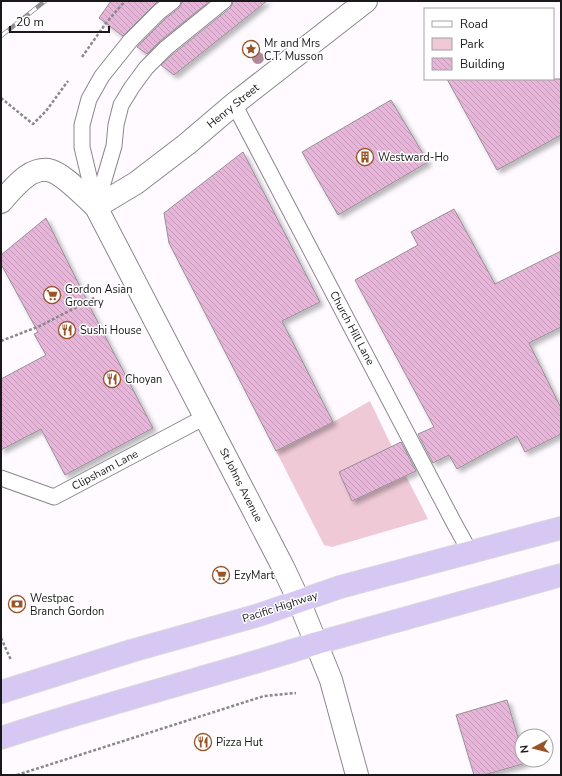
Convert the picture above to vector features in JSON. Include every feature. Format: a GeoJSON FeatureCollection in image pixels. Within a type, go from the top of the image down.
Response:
{"type":"FeatureCollection","features":[{"type":"Feature","properties":{"kind":"highway","name":"Pacific Highway"},"geometry":{"type":"LineString","coordinates":[[1,692],[131,651],[259,615],[340,587],[561,528]]}},
{"type":"Feature","properties":{"kind":"highway"},"geometry":{"type":"LineString","coordinates":[[1,738],[316,643],[561,576]]}},
{"type":"Feature","properties":{"kind":"street","name":"Henry Street"},"geometry":{"type":"LineString","coordinates":[[96,207],[136,183],[366,1]]}},
{"type":"Feature","properties":{"kind":"street"},"geometry":{"type":"LineString","coordinates":[[1,202],[19,182],[27,176],[40,170],[48,170],[55,172],[65,179],[96,207]]}},
{"type":"Feature","properties":{"kind":"street","name":"St Johns Avenue"},"geometry":{"type":"LineString","coordinates":[[96,207],[283,567],[299,601],[331,680],[357,775]]}},
{"type":"Feature","properties":{"kind":"lane"},"geometry":{"type":"LineString","coordinates":[[96,207],[82,147],[82,125],[89,99],[102,76],[130,41],[159,12],[173,1]]}},
{"type":"Feature","properties":{"kind":"lane"},"geometry":{"type":"LineString","coordinates":[[96,207],[114,146],[116,125],[121,105],[132,87],[146,68],[166,48],[224,1]]}},
{"type":"Feature","properties":{"kind":"lane","name":"Church Hill Lane"},"geometry":{"type":"LineString","coordinates":[[234,104],[470,552]]}},
{"type":"Feature","properties":{"kind":"lane","name":"Clipsham Lane"},"geometry":{"type":"LineString","coordinates":[[1,478],[54,497],[205,417]]}},
{"type":"Feature","properties":{"kind":"path"},"geometry":{"type":"LineString","coordinates":[[1,98],[26,119]]}},
{"type":"Feature","properties":{"kind":"path"},"geometry":{"type":"LineString","coordinates":[[1,341],[40,326],[96,297]]}},
{"type":"Feature","properties":{"kind":"path"},"geometry":{"type":"LineString","coordinates":[[1,638],[11,660]]}},
{"type":"Feature","properties":{"kind":"path"},"geometry":{"type":"LineString","coordinates":[[17,775],[264,696],[296,693]]}},
{"type":"Feature","properties":{"kind":"green space"},"geometry":{"type":"Polygon","coordinates":[[[370,401],[392,447],[339,472],[352,501],[406,476],[428,519],[332,547],[324,545],[276,451],[370,401]]]}},
{"type":"Feature","properties":{"kind":"building"},"geometry":{"type":"Polygon","coordinates":[[[111,1],[158,1],[123,36],[99,18],[111,1]]]}},
{"type":"Feature","properties":{"kind":"building"},"geometry":{"type":"Polygon","coordinates":[[[182,1],[210,1],[160,41],[147,54],[137,47],[165,19],[179,8],[182,1]]]}},
{"type":"Feature","properties":{"kind":"building"},"geometry":{"type":"Polygon","coordinates":[[[233,1],[267,1],[174,75],[161,65],[230,8],[233,1]]]}},
{"type":"Feature","properties":{"kind":"building"},"geometry":{"type":"Polygon","coordinates":[[[561,79],[561,135],[497,170],[448,80],[561,79]]]}},
{"type":"Feature","properties":{"kind":"building","name":"Westward-Ho"},"geometry":{"type":"Polygon","coordinates":[[[391,100],[428,162],[338,215],[302,152],[391,100]]]}},
{"type":"Feature","properties":{"kind":"building"},"geometry":{"type":"Polygon","coordinates":[[[243,152],[320,302],[282,321],[333,422],[276,451],[169,243],[164,213],[243,152]]]}},
{"type":"Feature","properties":{"kind":"building"},"geometry":{"type":"Polygon","coordinates":[[[454,209],[495,284],[561,251],[561,327],[529,343],[561,408],[561,434],[525,452],[517,436],[457,469],[449,455],[433,463],[418,434],[434,427],[355,280],[418,245],[411,232],[454,209]]]}},
{"type":"Feature","properties":{"kind":"building"},"geometry":{"type":"Polygon","coordinates":[[[46,218],[92,311],[153,428],[65,475],[41,429],[1,450],[1,379],[46,355],[34,334],[38,332],[1,264],[1,255],[46,218]]]}},
{"type":"Feature","properties":{"kind":"building"},"geometry":{"type":"Polygon","coordinates":[[[401,442],[416,471],[352,501],[339,472],[401,442]]]}},
{"type":"Feature","properties":{"kind":"building"},"geometry":{"type":"Polygon","coordinates":[[[507,700],[515,728],[514,728],[514,766],[484,775],[474,775],[456,715],[507,700]]]}},
{"type":"Feature","properties":{"kind":"railway"},"geometry":{"type":"LineString","coordinates":[[1,36],[45,1]]}},
{"type":"Feature","properties":{"kind":"place","name":"Mr and Mrs C.T. Musson"},"geometry":{"type":"Point","coordinates":[251,49]}},
{"type":"Feature","properties":{"kind":"place","name":"Westward-Ho"},"geometry":{"type":"Point","coordinates":[365,157]}},
{"type":"Feature","properties":{"kind":"place","name":"Gordon Asian Grocery"},"geometry":{"type":"Point","coordinates":[52,295]}},
{"type":"Feature","properties":{"kind":"place","name":"Sushi House"},"geometry":{"type":"Point","coordinates":[67,330]}},
{"type":"Feature","properties":{"kind":"place","name":"Choyan"},"geometry":{"type":"Point","coordinates":[112,379]}},
{"type":"Feature","properties":{"kind":"place","name":"EzyMart"},"geometry":{"type":"Point","coordinates":[221,575]}},
{"type":"Feature","properties":{"kind":"place","name":"Westpac Branch Gordon"},"geometry":{"type":"Point","coordinates":[17,604]}},
{"type":"Feature","properties":{"kind":"place","name":"Pizza Hut"},"geometry":{"type":"Point","coordinates":[203,742]}}]}
